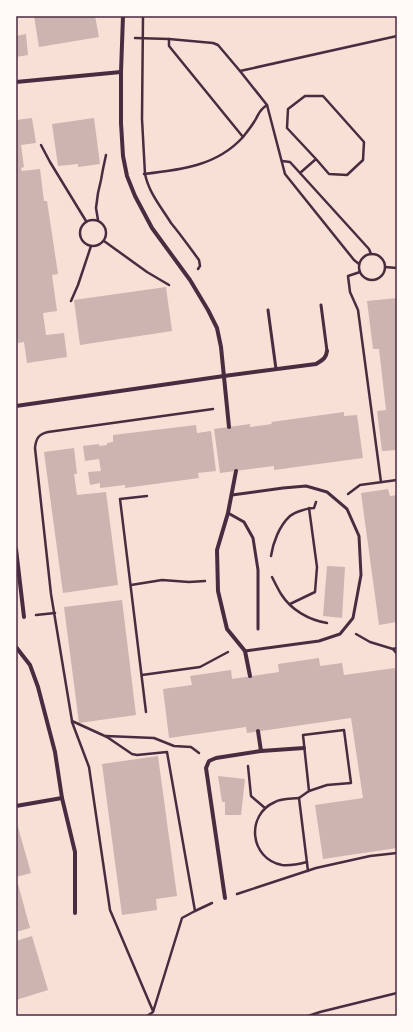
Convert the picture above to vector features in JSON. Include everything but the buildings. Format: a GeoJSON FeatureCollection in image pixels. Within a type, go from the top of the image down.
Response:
{"type":"FeatureCollection","features":[{"type":"Feature","properties":{"kind":"street"},"geometry":{"type":"LineString","coordinates":[[123,16],[121,72],[122,136],[123,156],[127,176],[134,196],[152,228],[190,280],[217,328],[220,340],[229,427]]}},
{"type":"Feature","properties":{"kind":"street"},"geometry":{"type":"LineString","coordinates":[[16,82],[121,72]]}},
{"type":"Feature","properties":{"kind":"street"},"geometry":{"type":"LineString","coordinates":[[16,406],[316,364],[322,361],[326,356],[327,351]]}},
{"type":"Feature","properties":{"kind":"street"},"geometry":{"type":"LineString","coordinates":[[236,471],[228,513],[217,550],[218,591],[227,629],[245,651],[250,676]]}},
{"type":"Feature","properties":{"kind":"street"},"geometry":{"type":"LineString","coordinates":[[16,549],[24,617]]}},
{"type":"Feature","properties":{"kind":"street"},"geometry":{"type":"LineString","coordinates":[[16,648],[30,666],[38,687],[55,752],[62,798],[75,852],[75,913]]}},
{"type":"Feature","properties":{"kind":"street"},"geometry":{"type":"LineString","coordinates":[[258,731],[261,751]]}},
{"type":"Feature","properties":{"kind":"street"},"geometry":{"type":"LineString","coordinates":[[225,898],[206,768],[209,761],[216,758],[261,751],[304,748]]}},
{"type":"Feature","properties":{"kind":"street"},"geometry":{"type":"LineString","coordinates":[[16,806],[62,798]]}},
{"type":"Feature","properties":{"kind":"lane"},"geometry":{"type":"LineString","coordinates":[[321,305],[327,351]]}},
{"type":"Feature","properties":{"kind":"lane"},"geometry":{"type":"LineString","coordinates":[[268,310],[276,369]]}},
{"type":"Feature","properties":{"kind":"lane"},"geometry":{"type":"LineString","coordinates":[[232,495],[306,486],[321,490],[327,492],[347,509],[359,536],[361,575],[353,618],[340,634],[319,641],[245,651]]}},
{"type":"Feature","properties":{"kind":"lane"},"geometry":{"type":"LineString","coordinates":[[228,513],[244,522],[253,538],[258,570],[258,629]]}},
{"type":"Feature","properties":{"kind":"path"},"geometry":{"type":"LineString","coordinates":[[143,16],[142,119],[145,174],[150,191],[164,213],[199,260],[200,266],[190,280]]}},
{"type":"Feature","properties":{"kind":"path"},"geometry":{"type":"LineString","coordinates":[[240,71],[397,36]]}},
{"type":"Feature","properties":{"kind":"path"},"geometry":{"type":"LineString","coordinates":[[123,38],[213,42],[218,45],[267,105],[285,174],[354,260],[359,264]]}},
{"type":"Feature","properties":{"kind":"path"},"geometry":{"type":"LineString","coordinates":[[169,39],[169,46],[243,137]]}},
{"type":"Feature","properties":{"kind":"path"},"geometry":{"type":"LineString","coordinates":[[305,96],[323,96],[364,142],[363,160],[347,175],[329,174],[316,159],[287,128],[288,109],[305,96]]}},
{"type":"Feature","properties":{"kind":"path"},"geometry":{"type":"LineString","coordinates":[[127,176],[193,167],[214,159],[230,149],[243,137],[261,110],[267,105]]}},
{"type":"Feature","properties":{"kind":"path"},"geometry":{"type":"LineString","coordinates":[[41,145],[86,221]]}},
{"type":"Feature","properties":{"kind":"path"},"geometry":{"type":"LineString","coordinates":[[98,220],[96,208],[106,155]]}},
{"type":"Feature","properties":{"kind":"path"},"geometry":{"type":"LineString","coordinates":[[300,173],[316,159]]}},
{"type":"Feature","properties":{"kind":"path"},"geometry":{"type":"LineString","coordinates":[[282,161],[290,162],[369,249],[371,254]]}},
{"type":"Feature","properties":{"kind":"path"},"geometry":{"type":"LineString","coordinates":[[94,219],[98,220],[104,225],[106,230],[105,238],[96,246],[91,246],[83,242],[79,234],[82,225],[86,221],[94,219]]}},
{"type":"Feature","properties":{"kind":"path"},"geometry":{"type":"LineString","coordinates":[[104,240],[147,272],[169,285]]}},
{"type":"Feature","properties":{"kind":"path"},"geometry":{"type":"LineString","coordinates":[[71,300],[78,285],[91,246]]}},
{"type":"Feature","properties":{"kind":"path"},"geometry":{"type":"LineString","coordinates":[[371,254],[379,256],[385,267],[382,275],[374,280],[370,280],[362,276],[359,264],[363,257],[371,254]]}},
{"type":"Feature","properties":{"kind":"path"},"geometry":{"type":"LineString","coordinates":[[385,267],[397,268]]}},
{"type":"Feature","properties":{"kind":"path"},"geometry":{"type":"LineString","coordinates":[[360,272],[348,276],[350,292],[358,310],[381,482]]}},
{"type":"Feature","properties":{"kind":"path"},"geometry":{"type":"LineString","coordinates":[[153,1012],[110,910],[89,767],[72,721],[51,594],[35,442],[42,434],[48,432],[110,423],[213,409],[215,416]]}},
{"type":"Feature","properties":{"kind":"path"},"geometry":{"type":"LineString","coordinates":[[338,502],[360,485],[397,480]]}},
{"type":"Feature","properties":{"kind":"path"},"geometry":{"type":"LineString","coordinates":[[271,561],[271,555],[278,531],[290,516],[309,508],[314,508],[321,490]]}},
{"type":"Feature","properties":{"kind":"path"},"geometry":{"type":"LineString","coordinates":[[146,712],[120,499],[147,496]]}},
{"type":"Feature","properties":{"kind":"path"},"geometry":{"type":"LineString","coordinates":[[290,604],[315,592],[317,567],[309,508]]}},
{"type":"Feature","properties":{"kind":"path"},"geometry":{"type":"LineString","coordinates":[[271,575],[282,595],[295,610],[316,621],[345,627],[370,642],[393,649],[397,648]]}},
{"type":"Feature","properties":{"kind":"path"},"geometry":{"type":"LineString","coordinates":[[130,585],[162,580],[189,582],[218,580]]}},
{"type":"Feature","properties":{"kind":"path"},"geometry":{"type":"LineString","coordinates":[[142,675],[200,667],[241,646]]}},
{"type":"Feature","properties":{"kind":"path"},"geometry":{"type":"LineString","coordinates":[[393,649],[397,654]]}},
{"type":"Feature","properties":{"kind":"path"},"geometry":{"type":"LineString","coordinates":[[72,721],[106,736],[132,754],[137,755],[167,752],[195,911]]}},
{"type":"Feature","properties":{"kind":"path"},"geometry":{"type":"LineString","coordinates":[[307,862],[283,865],[266,857],[256,841],[256,823],[260,814],[275,802],[283,799],[300,798],[310,791],[327,785],[351,783],[344,730],[303,735],[310,791]]}},
{"type":"Feature","properties":{"kind":"path"},"geometry":{"type":"LineString","coordinates":[[106,736],[154,738],[174,746],[191,747],[209,761]]}},
{"type":"Feature","properties":{"kind":"path"},"geometry":{"type":"LineString","coordinates":[[247,753],[251,796],[266,808]]}},
{"type":"Feature","properties":{"kind":"path"},"geometry":{"type":"LineString","coordinates":[[300,798],[308,871]]}},
{"type":"Feature","properties":{"kind":"path"},"geometry":{"type":"LineString","coordinates":[[147,1016],[153,1012],[182,918],[225,898],[308,871],[370,856],[397,853]]}},
{"type":"Feature","properties":{"kind":"path"},"geometry":{"type":"LineString","coordinates":[[308,1016],[397,992]]}}]}
